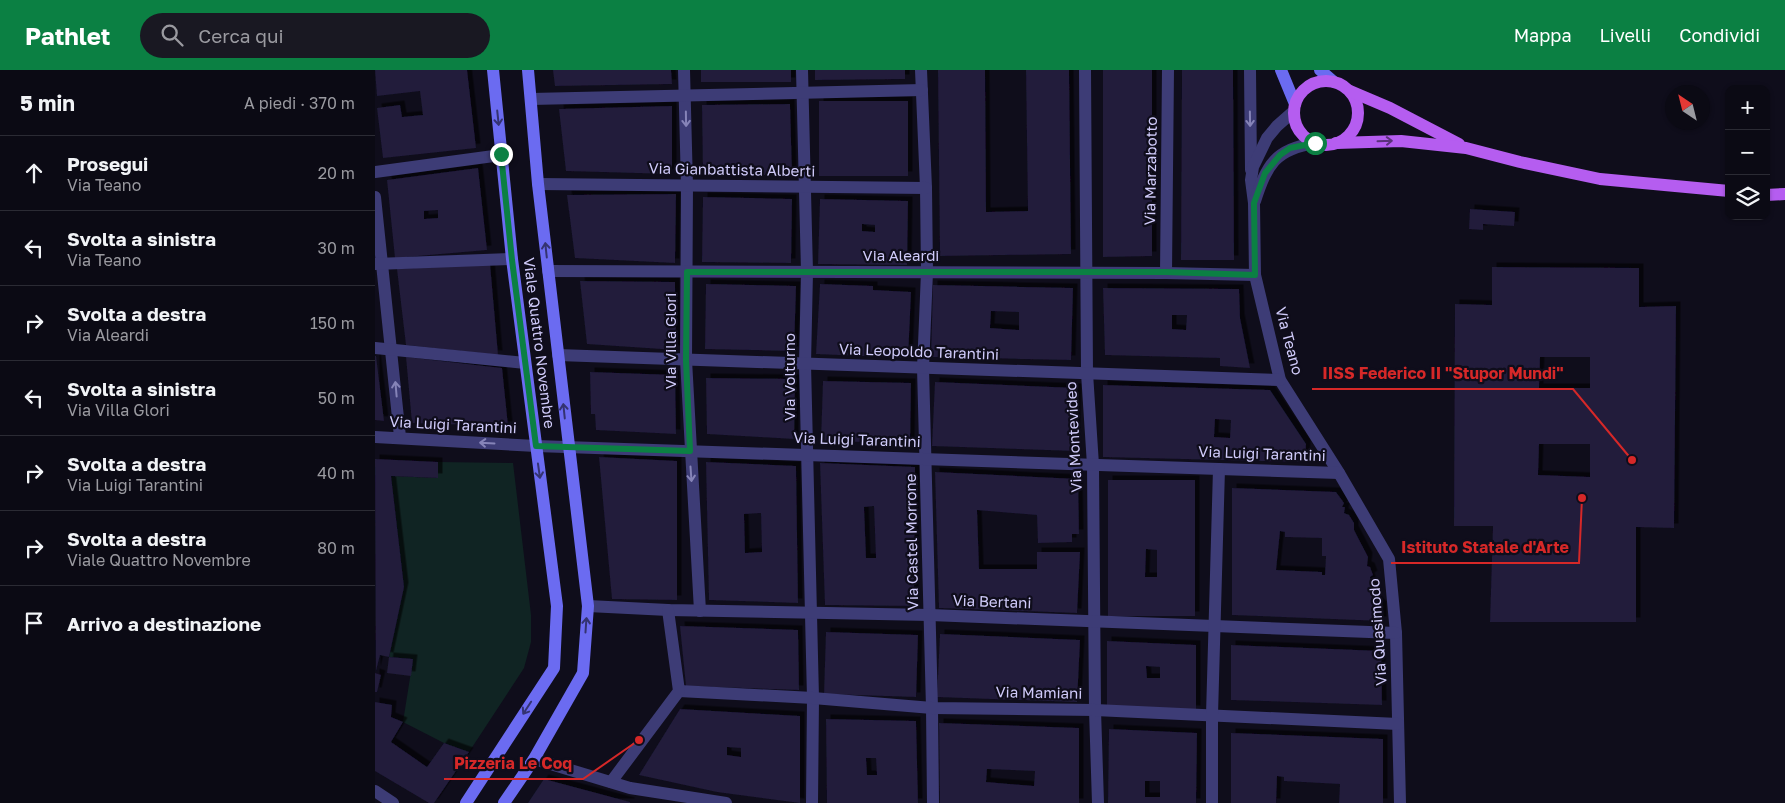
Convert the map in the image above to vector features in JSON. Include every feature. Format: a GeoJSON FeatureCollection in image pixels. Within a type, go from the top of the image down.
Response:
{"type":"FeatureCollection","features":[{"type":"Feature","properties":{"kind":"main road","name":"Viale Quattro Novembre"},"geometry":{"type":"LineString","coordinates":[[466,803],[554,668],[557,606],[512,260],[493,70]]}},
{"type":"Feature","properties":{"kind":"main road","name":"Viale Quattro Novembre"},"geometry":{"type":"LineString","coordinates":[[504,803],[534,759],[583,673],[587,606],[538,184],[528,70]]}},
{"type":"Feature","properties":{"kind":"main road"},"geometry":{"type":"LineString","coordinates":[[1281,70],[1294,107],[1294,120],[1299,131],[1307,139],[1315,143],[1330,145],[1342,142],[1351,134],[1357,124],[1359,112],[1356,101],[1350,91]]}},
{"type":"Feature","properties":{"kind":"main road"},"geometry":{"type":"LineString","coordinates":[[1320,70],[1334,82]]}},
{"type":"Feature","properties":{"kind":"main road"},"geometry":{"type":"LineString","coordinates":[[1294,107],[1298,96],[1310,84],[1318,81],[1334,82],[1390,108],[1466,148]]}},
{"type":"Feature","properties":{"kind":"main road"},"geometry":{"type":"LineString","coordinates":[[1336,143],[1401,141],[1466,148],[1600,179],[1725,191]]}},
{"type":"Feature","properties":{"kind":"main road"},"geometry":{"type":"LineString","coordinates":[[1770,195],[1785,194]]}},
{"type":"Feature","properties":{"kind":"street","name":"Via Villa Glori"},"geometry":{"type":"LineString","coordinates":[[685,70],[687,186],[686,360],[700,611]]}},
{"type":"Feature","properties":{"kind":"street","name":"Via Volturno"},"geometry":{"type":"LineString","coordinates":[[802,70],[807,272],[805,364],[812,613],[813,803]]}},
{"type":"Feature","properties":{"kind":"street","name":"Via Castel Morrone"},"geometry":{"type":"LineString","coordinates":[[921,70],[926,188],[927,272],[923,368],[927,459],[933,803]]}},
{"type":"Feature","properties":{"kind":"street","name":"Via Montevideo"},"geometry":{"type":"LineString","coordinates":[[1085,70],[1085,272],[1087,374],[1093,464],[1095,710],[1098,803]]}},
{"type":"Feature","properties":{"kind":"street","name":"Via Marzabotto"},"geometry":{"type":"LineString","coordinates":[[1166,272],[1168,70]]}},
{"type":"Feature","properties":{"kind":"street","name":"Via Teano"},"geometry":{"type":"LineString","coordinates":[[1249,70],[1255,275],[1280,380],[1339,473]]}},
{"type":"Feature","properties":{"kind":"street"},"geometry":{"type":"LineString","coordinates":[[531,99],[922,90]]}},
{"type":"Feature","properties":{"kind":"street","name":"Via Teano"},"geometry":{"type":"LineString","coordinates":[[1251,180],[1253,167],[1267,138],[1294,107]]}},
{"type":"Feature","properties":{"kind":"street","name":"Via Teano"},"geometry":{"type":"LineString","coordinates":[[1254,203],[1265,173],[1280,155],[1290,148],[1315,143]]}},
{"type":"Feature","properties":{"kind":"street"},"geometry":{"type":"LineString","coordinates":[[375,172],[501,154]]}},
{"type":"Feature","properties":{"kind":"street","name":"Via Gianbattista Alberti"},"geometry":{"type":"LineString","coordinates":[[538,184],[926,188]]}},
{"type":"Feature","properties":{"kind":"street"},"geometry":{"type":"LineString","coordinates":[[375,197],[379,264],[392,350],[400,437]]}},
{"type":"Feature","properties":{"kind":"street"},"geometry":{"type":"LineString","coordinates":[[379,264],[512,260]]}},
{"type":"Feature","properties":{"kind":"street","name":"Via Aleardi"},"geometry":{"type":"LineString","coordinates":[[548,271],[1166,272],[1255,275]]}},
{"type":"Feature","properties":{"kind":"street"},"geometry":{"type":"LineString","coordinates":[[375,348],[525,362]]}},
{"type":"Feature","properties":{"kind":"street","name":"Via Leopoldo Tarantini"},"geometry":{"type":"LineString","coordinates":[[558,356],[1280,380]]}},
{"type":"Feature","properties":{"kind":"street","name":"Via Luigi Tarantini"},"geometry":{"type":"LineString","coordinates":[[375,437],[536,446],[1339,473]]}},
{"type":"Feature","properties":{"kind":"street"},"geometry":{"type":"LineString","coordinates":[[1213,803],[1211,715],[1219,469]]}},
{"type":"Feature","properties":{"kind":"street","name":"Via Quasimodo"},"geometry":{"type":"LineString","coordinates":[[1339,473],[1389,559],[1396,633],[1400,803]]}},
{"type":"Feature","properties":{"kind":"street","name":"Via Bertani"},"geometry":{"type":"LineString","coordinates":[[587,606],[700,611],[930,615],[1396,633]]}},
{"type":"Feature","properties":{"kind":"street"},"geometry":{"type":"LineString","coordinates":[[611,782],[679,691],[667,610]]}},
{"type":"Feature","properties":{"kind":"street","name":"Via Mamiani"},"geometry":{"type":"LineString","coordinates":[[679,691],[813,698],[932,708],[1095,710],[1398,724]]}},
{"type":"Feature","properties":{"kind":"street"},"geometry":{"type":"LineString","coordinates":[[534,759],[630,788],[726,803]]}},
{"type":"Feature","properties":{"kind":"street"},"geometry":{"type":"LineString","coordinates":[[375,791],[393,803]]}},
{"type":"Feature","properties":{"kind":"green space"},"geometry":{"type":"Polygon","coordinates":[[[438,462],[513,463],[531,615],[531,642],[524,668],[469,752],[444,743],[403,722],[413,659],[389,657],[404,587],[391,476],[438,478],[438,462]]]}},
{"type":"Feature","properties":{"kind":"building"},"geometry":{"type":"Polygon","coordinates":[[[375,70],[467,70],[476,148],[383,158],[377,108],[400,105],[402,117],[423,115],[420,91],[377,96],[375,70]]]}},
{"type":"Feature","properties":{"kind":"building"},"geometry":{"type":"Polygon","coordinates":[[[553,70],[671,70],[672,84],[555,86],[553,70]]]}},
{"type":"Feature","properties":{"kind":"building"},"geometry":{"type":"Polygon","coordinates":[[[701,70],[791,70],[791,82],[701,82],[701,70]]]}},
{"type":"Feature","properties":{"kind":"building"},"geometry":{"type":"Polygon","coordinates":[[[815,70],[905,70],[905,79],[815,80],[815,70]]]}},
{"type":"Feature","properties":{"kind":"building"},"geometry":{"type":"Polygon","coordinates":[[[938,70],[985,70],[986,212],[1028,211],[1026,70],[1069,70],[1071,254],[940,256],[938,70]]]}},
{"type":"Feature","properties":{"kind":"building"},"geometry":{"type":"Polygon","coordinates":[[[1103,70],[1152,70],[1152,256],[1103,257],[1103,70]]]}},
{"type":"Feature","properties":{"kind":"building"},"geometry":{"type":"Polygon","coordinates":[[[1182,70],[1233,70],[1234,260],[1181,260],[1182,70]]]}},
{"type":"Feature","properties":{"kind":"building"},"geometry":{"type":"Polygon","coordinates":[[[819,101],[908,101],[908,176],[819,176],[819,101]]]}},
{"type":"Feature","properties":{"kind":"building"},"geometry":{"type":"Polygon","coordinates":[[[790,104],[792,176],[703,173],[702,105],[790,104]]]}},
{"type":"Feature","properties":{"kind":"building"},"geometry":{"type":"Polygon","coordinates":[[[672,106],[672,174],[566,171],[559,109],[672,106]]]}},
{"type":"Feature","properties":{"kind":"building"},"geometry":{"type":"Polygon","coordinates":[[[478,168],[487,250],[395,258],[387,180],[478,168]],[[438,210],[424,211],[424,219],[438,218],[438,210]]]}},
{"type":"Feature","properties":{"kind":"building"},"geometry":{"type":"Polygon","coordinates":[[[676,194],[675,263],[575,258],[567,195],[676,194]]]}},
{"type":"Feature","properties":{"kind":"building"},"geometry":{"type":"Polygon","coordinates":[[[703,197],[792,199],[791,263],[702,262],[703,197]]]}},
{"type":"Feature","properties":{"kind":"building"},"geometry":{"type":"Polygon","coordinates":[[[820,199],[908,201],[907,265],[818,264],[820,199]],[[862,224],[862,231],[875,232],[875,225],[862,224]]]}},
{"type":"Feature","properties":{"kind":"building"},"geometry":{"type":"Polygon","coordinates":[[[1470,209],[1515,212],[1514,226],[1483,224],[1483,230],[1469,229],[1470,209]]]}},
{"type":"Feature","properties":{"kind":"building"},"geometry":{"type":"Polygon","coordinates":[[[490,264],[498,355],[406,345],[397,269],[490,264]]]}},
{"type":"Feature","properties":{"kind":"building"},"geometry":{"type":"Polygon","coordinates":[[[1492,267],[1639,268],[1639,307],[1676,306],[1674,528],[1636,527],[1636,622],[1490,622],[1493,526],[1454,526],[1455,304],[1492,305],[1492,267]],[[1540,357],[1539,388],[1590,388],[1590,357],[1540,357]],[[1539,444],[1538,475],[1590,477],[1590,444],[1539,444]]]}},
{"type":"Feature","properties":{"kind":"building"},"geometry":{"type":"Polygon","coordinates":[[[580,281],[675,282],[676,350],[587,344],[580,281]]]}},
{"type":"Feature","properties":{"kind":"building"},"geometry":{"type":"Polygon","coordinates":[[[706,284],[796,286],[794,351],[705,349],[706,284]]]}},
{"type":"Feature","properties":{"kind":"building"},"geometry":{"type":"Polygon","coordinates":[[[820,284],[873,286],[873,290],[911,292],[908,358],[816,354],[820,284]]]}},
{"type":"Feature","properties":{"kind":"building"},"geometry":{"type":"Polygon","coordinates":[[[933,285],[1073,288],[1071,360],[931,357],[933,285]],[[991,311],[990,328],[1019,330],[1019,312],[991,311]]]}},
{"type":"Feature","properties":{"kind":"building"},"geometry":{"type":"Polygon","coordinates":[[[1103,288],[1239,289],[1240,318],[1250,368],[1220,366],[1220,358],[1105,355],[1103,288]],[[1172,315],[1172,329],[1186,330],[1187,315],[1172,315]]]}},
{"type":"Feature","properties":{"kind":"building"},"geometry":{"type":"Polygon","coordinates":[[[376,356],[384,421],[375,420],[376,356]]]}},
{"type":"Feature","properties":{"kind":"building"},"geometry":{"type":"Polygon","coordinates":[[[406,357],[502,368],[508,426],[412,423],[406,357]]]}},
{"type":"Feature","properties":{"kind":"building"},"geometry":{"type":"Polygon","coordinates":[[[590,372],[675,375],[676,434],[596,430],[595,414],[591,414],[590,372]]]}},
{"type":"Feature","properties":{"kind":"building"},"geometry":{"type":"Polygon","coordinates":[[[706,378],[795,379],[794,439],[707,434],[706,378]]]}},
{"type":"Feature","properties":{"kind":"building"},"geometry":{"type":"Polygon","coordinates":[[[823,381],[911,383],[910,443],[821,441],[823,381]]]}},
{"type":"Feature","properties":{"kind":"building"},"geometry":{"type":"Polygon","coordinates":[[[935,382],[1077,388],[1075,451],[932,446],[935,382]]]}},
{"type":"Feature","properties":{"kind":"building"},"geometry":{"type":"Polygon","coordinates":[[[1103,385],[1270,390],[1306,444],[1305,462],[1103,457],[1103,385]],[[1215,419],[1214,437],[1230,438],[1231,420],[1215,419]]]}},
{"type":"Feature","properties":{"kind":"building"},"geometry":{"type":"Polygon","coordinates":[[[599,457],[677,461],[677,600],[612,599],[599,457]]]}},
{"type":"Feature","properties":{"kind":"building"},"geometry":{"type":"Polygon","coordinates":[[[375,459],[438,462],[438,478],[391,476],[404,587],[389,657],[380,655],[376,671],[375,459]]]}},
{"type":"Feature","properties":{"kind":"building"},"geometry":{"type":"Polygon","coordinates":[[[706,462],[796,466],[798,603],[709,600],[706,462]],[[761,513],[744,514],[745,553],[762,552],[761,513]]]}},
{"type":"Feature","properties":{"kind":"building"},"geometry":{"type":"Polygon","coordinates":[[[820,463],[915,467],[914,606],[825,605],[820,463]],[[874,506],[864,507],[866,558],[876,558],[874,506]]]}},
{"type":"Feature","properties":{"kind":"building"},"geometry":{"type":"Polygon","coordinates":[[[935,472],[1078,479],[1079,534],[1072,534],[1072,542],[1038,543],[1037,515],[977,510],[979,569],[1037,569],[1037,552],[1080,552],[1077,613],[939,608],[935,472]]]}},
{"type":"Feature","properties":{"kind":"building"},"geometry":{"type":"Polygon","coordinates":[[[1108,480],[1195,480],[1195,616],[1108,616],[1108,480]],[[1146,549],[1145,577],[1157,577],[1157,550],[1146,549]]]}},
{"type":"Feature","properties":{"kind":"building"},"geometry":{"type":"Polygon","coordinates":[[[1232,488],[1336,492],[1344,503],[1342,507],[1345,507],[1344,513],[1349,515],[1354,523],[1354,530],[1368,557],[1367,566],[1370,567],[1373,575],[1370,577],[1377,600],[1382,606],[1382,621],[1232,615],[1232,488]],[[1280,531],[1276,570],[1322,572],[1322,575],[1325,575],[1326,556],[1322,556],[1322,538],[1285,537],[1285,532],[1280,531]]]}},
{"type":"Feature","properties":{"kind":"building"},"geometry":{"type":"Polygon","coordinates":[[[680,626],[798,630],[799,690],[686,686],[680,626]]]}},
{"type":"Feature","properties":{"kind":"building"},"geometry":{"type":"Polygon","coordinates":[[[826,632],[918,635],[916,697],[824,694],[826,632]]]}},
{"type":"Feature","properties":{"kind":"building"},"geometry":{"type":"Polygon","coordinates":[[[940,634],[1080,640],[1077,702],[937,697],[940,634]]]}},
{"type":"Feature","properties":{"kind":"building"},"geometry":{"type":"Polygon","coordinates":[[[1107,641],[1196,645],[1196,710],[1107,706],[1107,641]],[[1146,666],[1147,678],[1160,678],[1160,667],[1146,666]]]}},
{"type":"Feature","properties":{"kind":"building"},"geometry":{"type":"Polygon","coordinates":[[[1231,645],[1381,651],[1382,705],[1231,700],[1231,645]]]}},
{"type":"Feature","properties":{"kind":"building"},"geometry":{"type":"Polygon","coordinates":[[[389,657],[413,659],[411,676],[387,673],[389,657]]]}},
{"type":"Feature","properties":{"kind":"building"},"geometry":{"type":"Polygon","coordinates":[[[375,673],[381,675],[377,692],[375,692],[375,673]]]}},
{"type":"Feature","properties":{"kind":"building"},"geometry":{"type":"Polygon","coordinates":[[[375,702],[392,705],[391,717],[403,722],[391,742],[427,767],[444,743],[469,752],[434,803],[429,803],[375,771],[375,702]]]}},
{"type":"Feature","properties":{"kind":"building"},"geometry":{"type":"Polygon","coordinates":[[[680,709],[800,716],[800,803],[717,792],[639,775],[680,709]],[[727,747],[727,755],[741,757],[741,748],[727,747]]]}},
{"type":"Feature","properties":{"kind":"building"},"geometry":{"type":"Polygon","coordinates":[[[826,719],[916,721],[918,803],[827,803],[826,719]],[[866,758],[867,775],[877,775],[876,758],[866,758]]]}},
{"type":"Feature","properties":{"kind":"building"},"geometry":{"type":"Polygon","coordinates":[[[939,723],[1079,728],[1079,803],[940,803],[939,723]],[[987,769],[986,782],[1034,786],[1035,771],[987,769]]]}},
{"type":"Feature","properties":{"kind":"building"},"geometry":{"type":"Polygon","coordinates":[[[1109,729],[1197,733],[1196,803],[1108,803],[1109,729]],[[1145,781],[1145,797],[1160,797],[1160,781],[1145,781]]]}},
{"type":"Feature","properties":{"kind":"building"},"geometry":{"type":"Polygon","coordinates":[[[1231,733],[1383,739],[1383,803],[1339,803],[1340,784],[1284,781],[1284,777],[1277,776],[1276,803],[1231,803],[1231,733]]]}},
{"type":"Feature","properties":{"kind":"building"},"geometry":{"type":"Polygon","coordinates":[[[544,779],[630,802],[630,803],[528,803],[544,779]]]}},
{"type":"Feature","properties":{"kind":"place","name":"IISS Federico II \"Stupor Mundi\""},"geometry":{"type":"Point","coordinates":[1632,460]}},
{"type":"Feature","properties":{"kind":"place","name":"Istituto Statale d'Arte"},"geometry":{"type":"Point","coordinates":[1582,498]}},
{"type":"Feature","properties":{"kind":"place","name":"Pizzeria Le Coq"},"geometry":{"type":"Point","coordinates":[639,740]}},
{"type":"Feature","properties":{"kind":"route"},"geometry":{"type":"LineString","coordinates":[[501,154],[512,260],[536,446],[690,451],[686,360],[687,272],[1166,272],[1255,275],[1254,203],[1265,173],[1280,155],[1290,148],[1315,143]]}}]}
